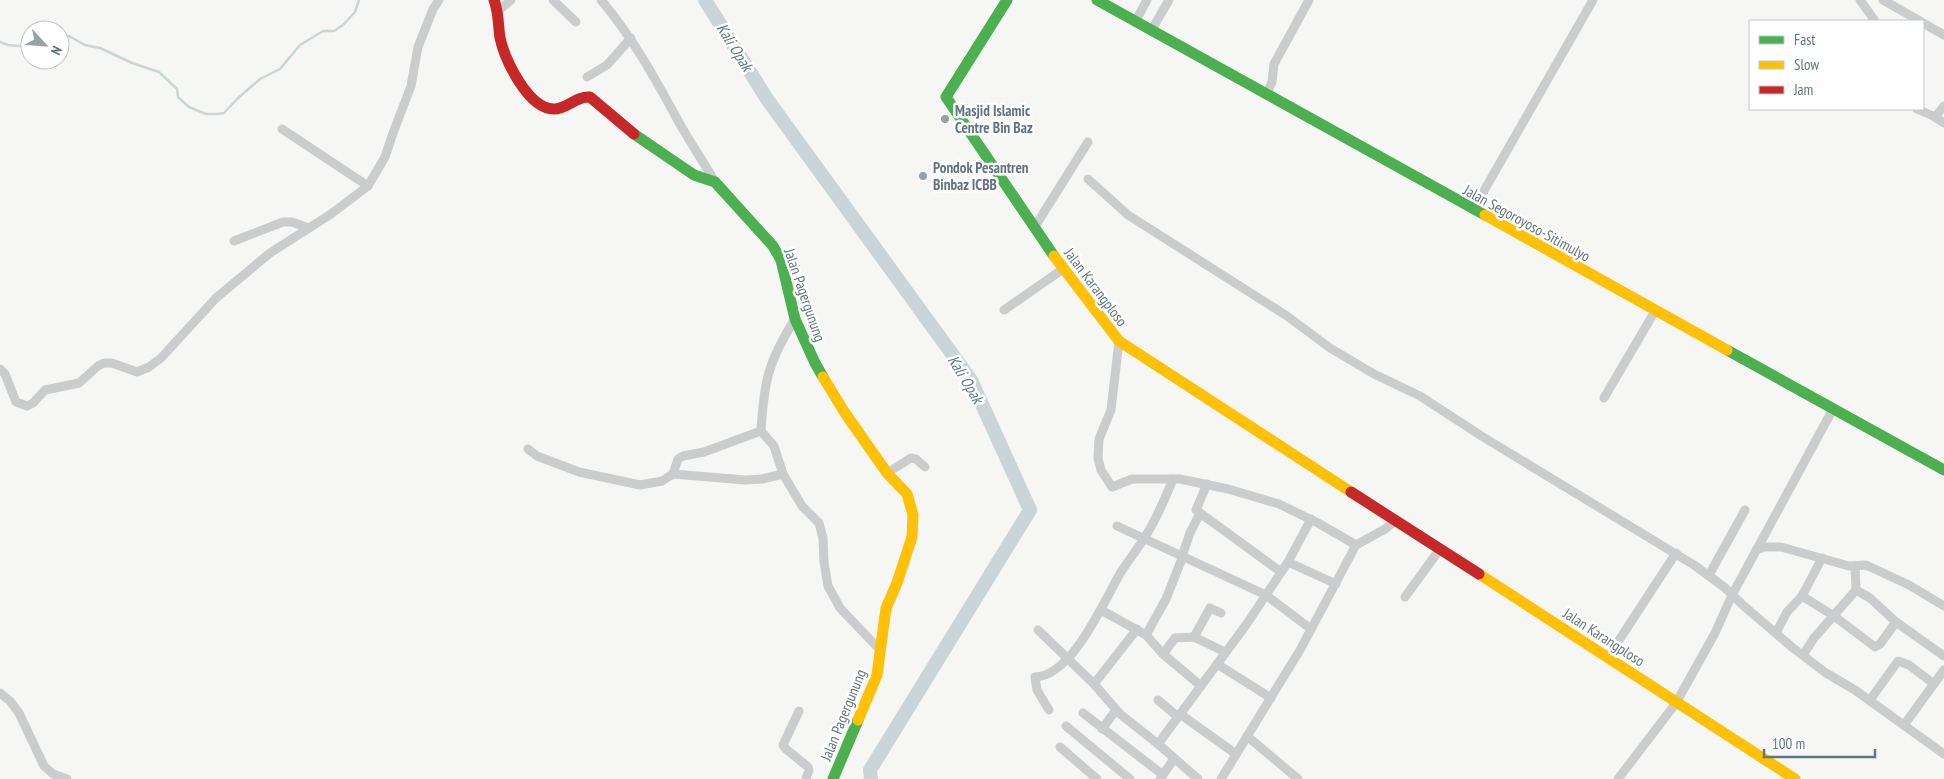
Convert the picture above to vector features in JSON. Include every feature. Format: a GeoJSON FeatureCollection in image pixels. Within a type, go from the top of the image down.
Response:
{"type":"FeatureCollection","features":[{"type":"Feature","properties":{"kind":"street"},"geometry":{"type":"LineString","coordinates":[[0,369],[5,374],[16,402],[27,406],[33,403],[45,390],[79,383],[104,363],[112,363],[137,372],[149,368],[161,358],[216,298],[270,253],[331,214],[368,186],[386,157],[411,86],[418,47],[433,9],[439,0]]}},
{"type":"Feature","properties":{"kind":"street"},"geometry":{"type":"LineString","coordinates":[[497,5],[511,0]]}},
{"type":"Feature","properties":{"kind":"street"},"geometry":{"type":"LineString","coordinates":[[553,0],[576,22]]}},
{"type":"Feature","properties":{"kind":"street"},"geometry":{"type":"LineString","coordinates":[[601,0],[631,38],[658,81],[682,128],[700,154],[714,182]]}},
{"type":"Feature","properties":{"kind":"street","name":"Jalan Karangploso"},"geometry":{"type":"LineString","coordinates":[[1006,0],[946,97],[1034,228],[1119,341],[1796,779]]}},
{"type":"Feature","properties":{"kind":"street","name":"Jalan Segoroyoso-Sitimulyo"},"geometry":{"type":"LineString","coordinates":[[1096,0],[1944,470]]}},
{"type":"Feature","properties":{"kind":"street"},"geometry":{"type":"LineString","coordinates":[[1135,22],[1147,0]]}},
{"type":"Feature","properties":{"kind":"street"},"geometry":{"type":"LineString","coordinates":[[1151,31],[1169,0]]}},
{"type":"Feature","properties":{"kind":"street"},"geometry":{"type":"LineString","coordinates":[[1266,95],[1272,82],[1274,64],[1309,0]]}},
{"type":"Feature","properties":{"kind":"street"},"geometry":{"type":"LineString","coordinates":[[1860,0],[1873,20]]}},
{"type":"Feature","properties":{"kind":"street"},"geometry":{"type":"LineString","coordinates":[[1883,0],[1895,2],[1918,20]]}},
{"type":"Feature","properties":{"kind":"street"},"geometry":{"type":"LineString","coordinates":[[1473,210],[1591,1]]}},
{"type":"Feature","properties":{"kind":"street","name":"Jalan Pagergunung"},"geometry":{"type":"LineString","coordinates":[[497,5],[505,58],[530,96],[549,109],[559,109],[582,96],[590,97],[628,129],[675,164],[714,182],[777,253],[781,260],[795,319],[815,363],[845,413],[887,473],[907,494],[913,515],[912,537],[897,583],[886,608],[877,675],[834,779]]}},
{"type":"Feature","properties":{"kind":"street"},"geometry":{"type":"LineString","coordinates":[[1924,24],[1944,35]]}},
{"type":"Feature","properties":{"kind":"street"},"geometry":{"type":"LineString","coordinates":[[587,77],[607,65],[631,38]]}},
{"type":"Feature","properties":{"kind":"street"},"geometry":{"type":"LineString","coordinates":[[1935,117],[1944,106]]}},
{"type":"Feature","properties":{"kind":"street"},"geometry":{"type":"LineString","coordinates":[[1918,110],[1944,123]]}},
{"type":"Feature","properties":{"kind":"street"},"geometry":{"type":"LineString","coordinates":[[282,129],[368,186]]}},
{"type":"Feature","properties":{"kind":"street"},"geometry":{"type":"LineString","coordinates":[[1034,228],[1088,142]]}},
{"type":"Feature","properties":{"kind":"street"},"geometry":{"type":"LineString","coordinates":[[1088,179],[1128,215],[1287,316],[1330,348],[1374,374],[1420,396],[1483,437],[1676,553],[1709,575],[1826,673],[1870,700],[1944,754]]}},
{"type":"Feature","properties":{"kind":"street"},"geometry":{"type":"LineString","coordinates":[[234,241],[283,222],[292,222],[309,228]]}},
{"type":"Feature","properties":{"kind":"street"},"geometry":{"type":"LineString","coordinates":[[1004,310],[1063,268]]}},
{"type":"Feature","properties":{"kind":"street"},"geometry":{"type":"LineString","coordinates":[[1604,398],[1655,311]]}},
{"type":"Feature","properties":{"kind":"street"},"geometry":{"type":"LineString","coordinates":[[795,319],[771,361],[764,386],[760,431],[774,446],[783,474],[802,506],[819,523],[824,538],[824,562],[828,586],[840,608],[880,650]]}},
{"type":"Feature","properties":{"kind":"street"},"geometry":{"type":"LineString","coordinates":[[1119,341],[1111,410],[1099,439],[1098,458],[1112,488],[1132,479],[1173,479],[1207,484],[1279,504],[1311,519],[1356,546]]}},
{"type":"Feature","properties":{"kind":"street"},"geometry":{"type":"LineString","coordinates":[[1618,779],[1676,703],[1715,633],[1732,595],[1756,550],[1833,409]]}},
{"type":"Feature","properties":{"kind":"street"},"geometry":{"type":"LineString","coordinates":[[673,474],[678,459],[683,456],[704,452],[760,431]]}},
{"type":"Feature","properties":{"kind":"street"},"geometry":{"type":"LineString","coordinates":[[528,449],[537,456],[579,472],[640,485],[662,481],[673,474],[745,480],[762,479],[783,474]]}},
{"type":"Feature","properties":{"kind":"street"},"geometry":{"type":"LineString","coordinates":[[887,473],[910,458],[916,459],[925,467]]}},
{"type":"Feature","properties":{"kind":"street"},"geometry":{"type":"LineString","coordinates":[[1049,710],[1037,690],[1035,677],[1046,675],[1067,658],[1083,640],[1121,571],[1143,539],[1173,479]]}},
{"type":"Feature","properties":{"kind":"street"},"geometry":{"type":"LineString","coordinates":[[1207,484],[1196,510],[1281,572]]}},
{"type":"Feature","properties":{"kind":"street"},"geometry":{"type":"LineString","coordinates":[[1709,575],[1746,510]]}},
{"type":"Feature","properties":{"kind":"street"},"geometry":{"type":"LineString","coordinates":[[1146,635],[1166,599],[1190,533],[1200,514]]}},
{"type":"Feature","properties":{"kind":"street"},"geometry":{"type":"LineString","coordinates":[[1158,744],[1246,625],[1288,562],[1311,519]]}},
{"type":"Feature","properties":{"kind":"street"},"geometry":{"type":"LineString","coordinates":[[1221,779],[1311,629],[1356,546],[1395,521]]}},
{"type":"Feature","properties":{"kind":"street"},"geometry":{"type":"LineString","coordinates":[[1117,526],[1266,595],[1311,629]]}},
{"type":"Feature","properties":{"kind":"street"},"geometry":{"type":"LineString","coordinates":[[1756,550],[1764,547],[1782,547],[1849,566],[1866,564],[1909,585],[1944,606]]}},
{"type":"Feature","properties":{"kind":"street"},"geometry":{"type":"LineString","coordinates":[[1405,597],[1440,549]]}},
{"type":"Feature","properties":{"kind":"street"},"geometry":{"type":"LineString","coordinates":[[1608,658],[1676,553]]}},
{"type":"Feature","properties":{"kind":"street"},"geometry":{"type":"LineString","coordinates":[[1776,633],[1788,612],[1802,596],[1822,558]]}},
{"type":"Feature","properties":{"kind":"street"},"geometry":{"type":"LineString","coordinates":[[1288,562],[1336,584]]}},
{"type":"Feature","properties":{"kind":"street"},"geometry":{"type":"LineString","coordinates":[[1803,655],[1814,638],[1856,590],[1855,566]]}},
{"type":"Feature","properties":{"kind":"street"},"geometry":{"type":"LineString","coordinates":[[1856,590],[1870,598],[1896,622],[1944,656]]}},
{"type":"Feature","properties":{"kind":"street"},"geometry":{"type":"LineString","coordinates":[[1802,596],[1834,616],[1875,648],[1896,622]]}},
{"type":"Feature","properties":{"kind":"street"},"geometry":{"type":"LineString","coordinates":[[1194,637],[1210,608],[1221,613]]}},
{"type":"Feature","properties":{"kind":"street"},"geometry":{"type":"LineString","coordinates":[[1100,610],[1146,635],[1163,654],[1200,686]]}},
{"type":"Feature","properties":{"kind":"street"},"geometry":{"type":"LineString","coordinates":[[1094,684],[1137,629]]}},
{"type":"Feature","properties":{"kind":"street"},"geometry":{"type":"LineString","coordinates":[[1038,630],[1094,684],[1116,710],[1198,779]]}},
{"type":"Feature","properties":{"kind":"street"},"geometry":{"type":"LineString","coordinates":[[1163,654],[1175,638],[1194,637],[1225,652]]}},
{"type":"Feature","properties":{"kind":"street"},"geometry":{"type":"LineString","coordinates":[[1870,700],[1898,661],[1909,665],[1934,684]]}},
{"type":"Feature","properties":{"kind":"street"},"geometry":{"type":"LineString","coordinates":[[1217,664],[1271,698]]}},
{"type":"Feature","properties":{"kind":"street"},"geometry":{"type":"LineString","coordinates":[[1904,725],[1944,670]]}},
{"type":"Feature","properties":{"kind":"street"},"geometry":{"type":"LineString","coordinates":[[0,693],[10,701],[19,713],[44,766],[53,774],[67,779]]}},
{"type":"Feature","properties":{"kind":"street"},"geometry":{"type":"LineString","coordinates":[[1158,700],[1236,754]]}},
{"type":"Feature","properties":{"kind":"street"},"geometry":{"type":"LineString","coordinates":[[1102,729],[1116,710]]}},
{"type":"Feature","properties":{"kind":"street"},"geometry":{"type":"LineString","coordinates":[[799,711],[783,745],[808,767],[806,779]]}},
{"type":"Feature","properties":{"kind":"street"},"geometry":{"type":"LineString","coordinates":[[1082,713],[1161,777],[1174,759]]}},
{"type":"Feature","properties":{"kind":"street"},"geometry":{"type":"LineString","coordinates":[[1066,726],[1130,779]]}},
{"type":"Feature","properties":{"kind":"street"},"geometry":{"type":"LineString","coordinates":[[1247,736],[1298,779]]}},
{"type":"Feature","properties":{"kind":"street"},"geometry":{"type":"LineString","coordinates":[[1060,746],[1097,779]]}},
{"type":"Feature","properties":{"kind":"waterway"},"geometry":{"type":"LineString","coordinates":[[70,37],[85,45],[100,48],[132,63],[159,72],[177,89],[178,97],[189,107],[206,114],[217,114],[224,113],[260,79],[280,69],[300,45],[323,31],[334,31],[343,25],[355,12],[359,0]]}},
{"type":"Feature","properties":{"kind":"waterway","name":"Kali Opak"},"geometry":{"type":"LineString","coordinates":[[705,0],[767,99],[971,380],[1030,510],[870,770],[871,779]]}},
{"type":"Feature","properties":{"kind":"waterway"},"geometry":{"type":"LineString","coordinates":[[0,42],[20,46]]}},
{"type":"Feature","properties":{"kind":"traffic: fast"},"geometry":{"type":"LineString","coordinates":[[1007,0],[946,97],[1054,256]]}},
{"type":"Feature","properties":{"kind":"traffic: fast"},"geometry":{"type":"LineString","coordinates":[[1097,0],[1485,215]]}},
{"type":"Feature","properties":{"kind":"traffic: fast"},"geometry":{"type":"LineString","coordinates":[[634,134],[694,175],[715,182],[773,246],[781,260],[795,319],[823,377]]}},
{"type":"Feature","properties":{"kind":"traffic: fast"},"geometry":{"type":"LineString","coordinates":[[1727,350],[1944,470]]}},
{"type":"Feature","properties":{"kind":"traffic: fast"},"geometry":{"type":"LineString","coordinates":[[833,779],[858,720]]}},
{"type":"Feature","properties":{"kind":"traffic: slow"},"geometry":{"type":"LineString","coordinates":[[1485,215],[1727,350]]}},
{"type":"Feature","properties":{"kind":"traffic: slow"},"geometry":{"type":"LineString","coordinates":[[1054,256],[1119,341],[1351,492]]}},
{"type":"Feature","properties":{"kind":"traffic: slow"},"geometry":{"type":"LineString","coordinates":[[823,377],[845,413],[887,473],[907,494],[913,515],[912,537],[897,583],[886,608],[877,675],[858,720]]}},
{"type":"Feature","properties":{"kind":"traffic: slow"},"geometry":{"type":"LineString","coordinates":[[1479,574],[1795,779]]}},
{"type":"Feature","properties":{"kind":"traffic: jam"},"geometry":{"type":"LineString","coordinates":[[494,0],[498,14],[500,38],[507,58],[519,82],[535,101],[544,107],[554,109],[563,107],[580,98],[590,97],[634,134]]}},
{"type":"Feature","properties":{"kind":"traffic: jam"},"geometry":{"type":"LineString","coordinates":[[1351,492],[1479,574]]}},
{"type":"Feature","properties":{"kind":"place","name":"Masjid Islamic Centre Bin Baz"},"geometry":{"type":"Point","coordinates":[945,119]}},
{"type":"Feature","properties":{"kind":"place","name":"Pondok Pesantren Binbaz ICBB"},"geometry":{"type":"Point","coordinates":[923,176]}}]}
